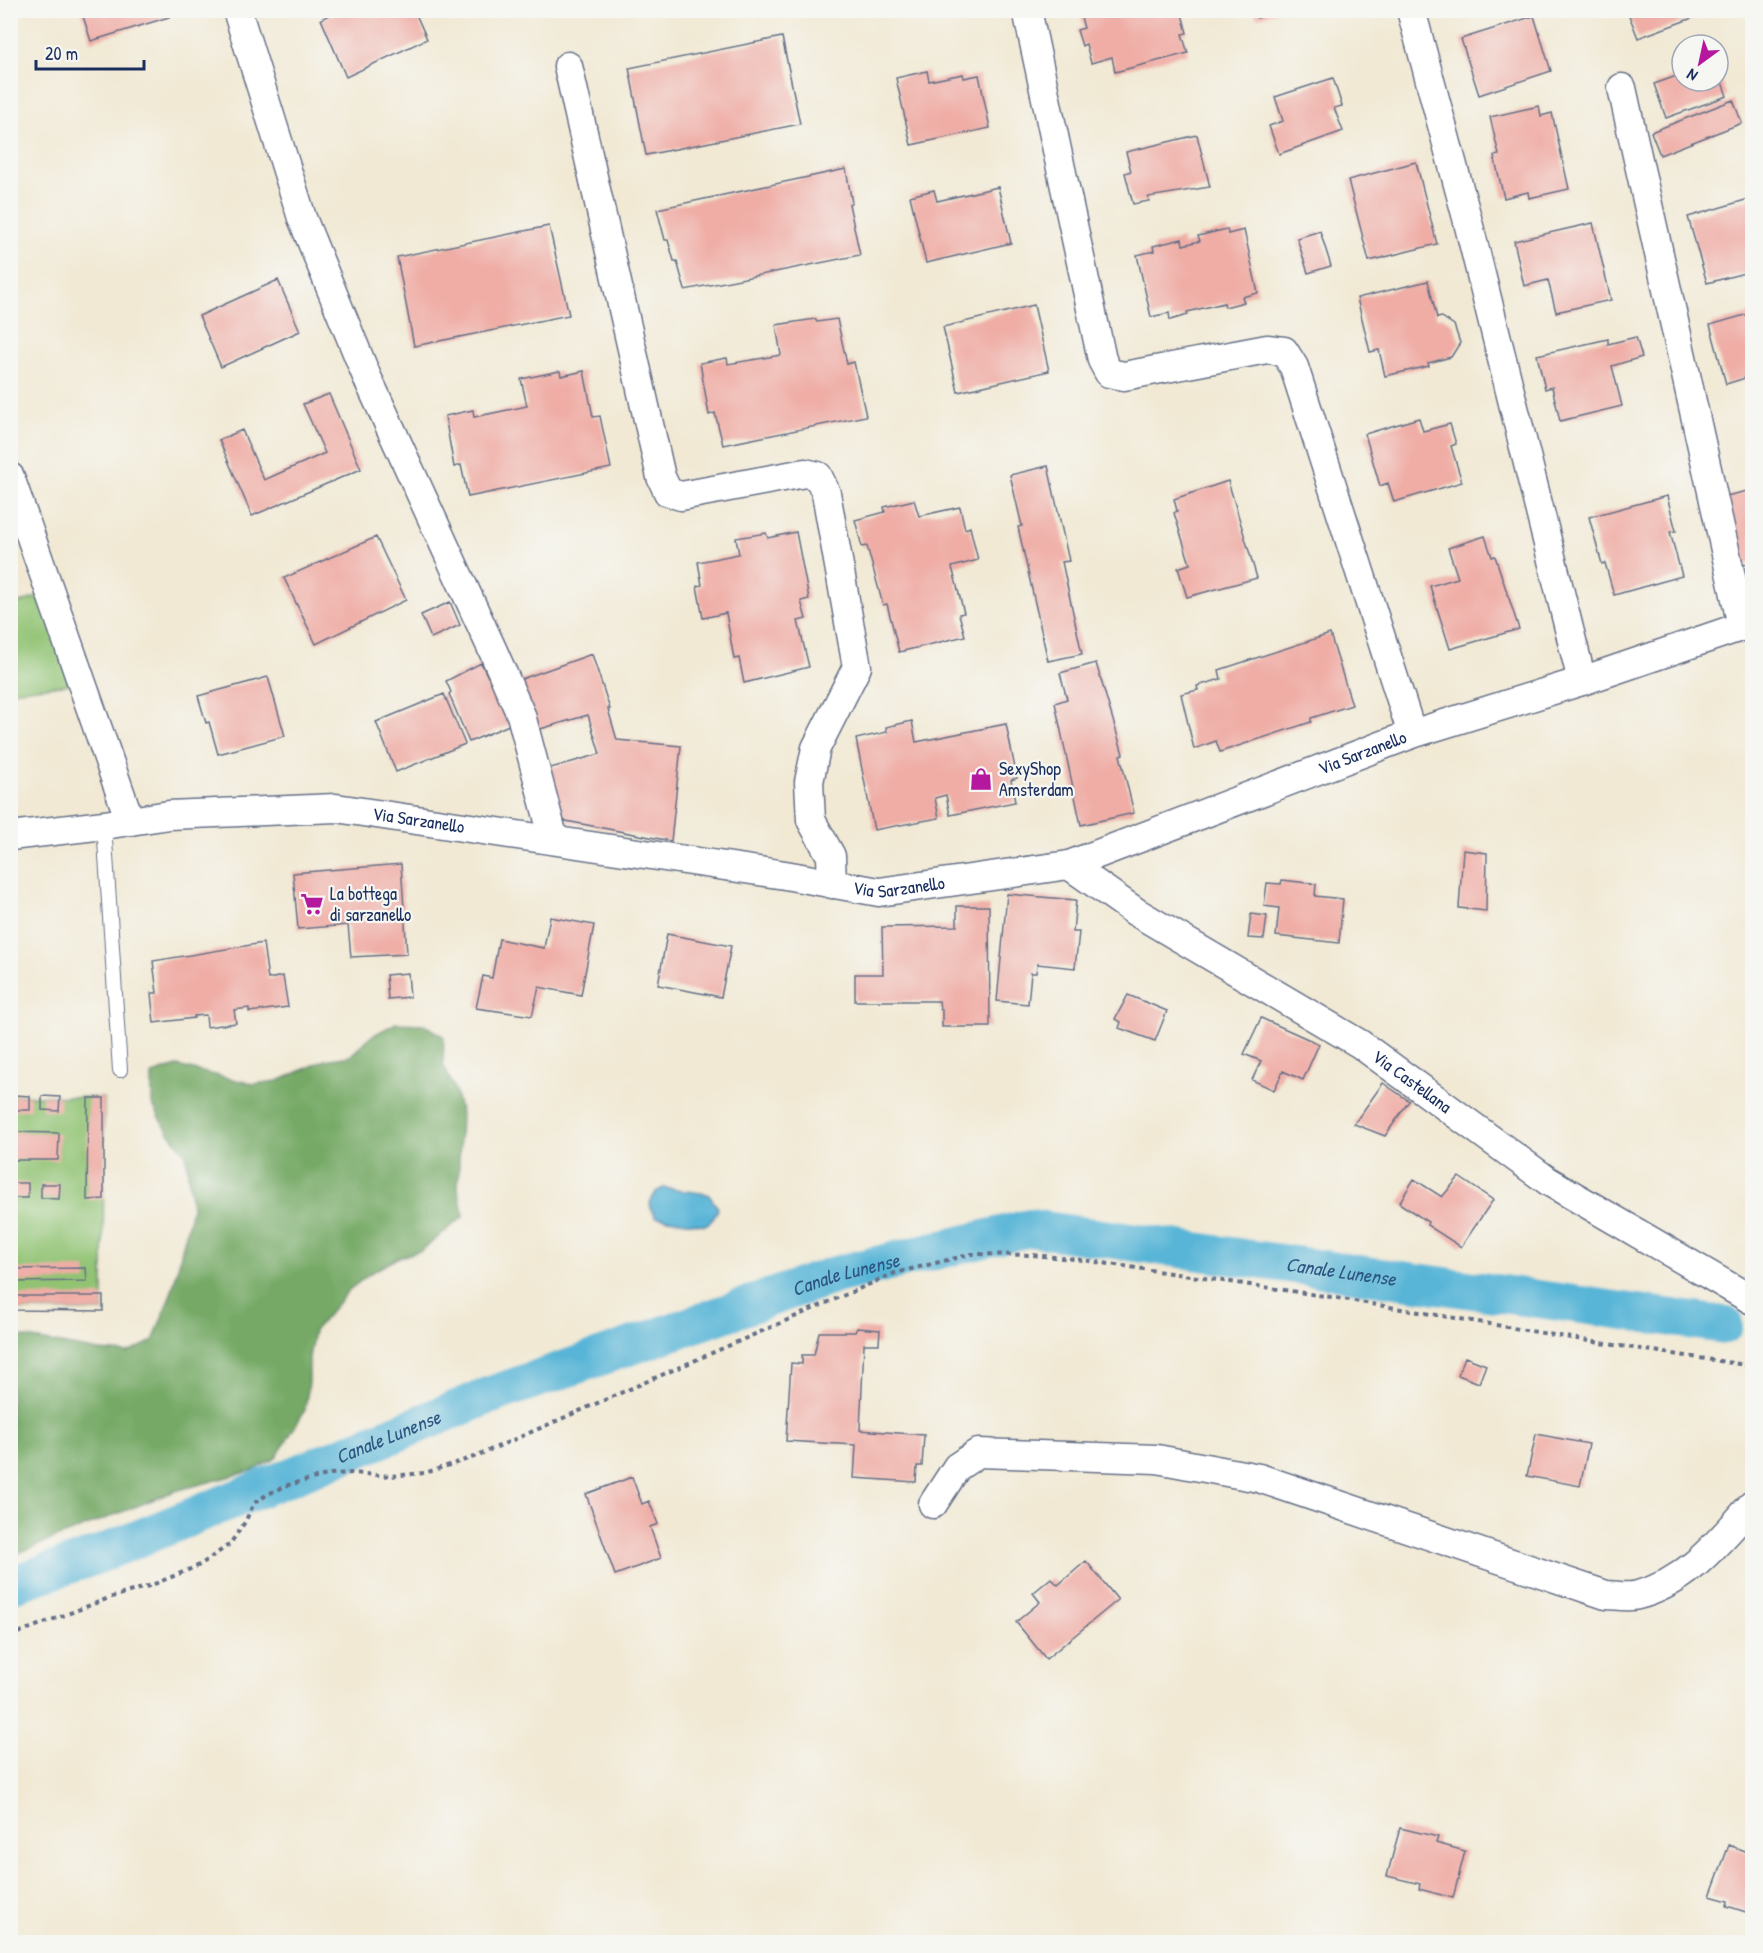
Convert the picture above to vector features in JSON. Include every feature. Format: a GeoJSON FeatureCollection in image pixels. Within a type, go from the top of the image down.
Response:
{"type":"FeatureCollection","features":[{"type":"Feature","properties":{"kind":"street"},"geometry":{"type":"LineString","coordinates":[[237,10],[302,218],[367,377],[520,715],[554,840]]}},
{"type":"Feature","properties":{"kind":"street"},"geometry":{"type":"LineString","coordinates":[[1027,10],[1102,360],[1109,373],[1124,376],[1267,349],[1284,351],[1294,367],[1412,734]]}},
{"type":"Feature","properties":{"kind":"street"},"geometry":{"type":"LineString","coordinates":[[1410,10],[1467,219],[1581,681]]}},
{"type":"Feature","properties":{"kind":"street"},"geometry":{"type":"LineString","coordinates":[[568,66],[661,477],[668,492],[681,496],[805,473],[818,477],[826,493],[857,667],[816,747],[809,782],[811,820],[831,856],[832,884]]}},
{"type":"Feature","properties":{"kind":"street"},"geometry":{"type":"LineString","coordinates":[[1622,88],[1747,624]]}},
{"type":"Feature","properties":{"kind":"street"},"geometry":{"type":"LineString","coordinates":[[10,477],[117,824]]}},
{"type":"Feature","properties":{"kind":"street","name":"Via Sarzanello"},"geometry":{"type":"LineString","coordinates":[[10,836],[117,824],[168,815],[336,808],[785,875],[879,892],[1070,865],[1412,734],[1581,681],[1747,624]]}},
{"type":"Feature","properties":{"kind":"street","name":"Via Castellana"},"geometry":{"type":"LineString","coordinates":[[1070,865],[1136,912],[1360,1044],[1548,1181],[1752,1300]]}},
{"type":"Feature","properties":{"kind":"street"},"geometry":{"type":"LineString","coordinates":[[933,1504],[957,1467],[978,1453],[1157,1459],[1259,1478],[1606,1595],[1636,1596],[1678,1579],[1710,1551],[1752,1505]]}},
{"type":"Feature","properties":{"kind":"lane"},"geometry":{"type":"LineString","coordinates":[[117,824],[120,1070]]}},
{"type":"Feature","properties":{"kind":"path"},"geometry":{"type":"LineString","coordinates":[[10,1636],[109,1598],[152,1585],[200,1565],[230,1544],[245,1522],[254,1503],[288,1485],[331,1474],[390,1476],[425,1473],[474,1457],[895,1274],[972,1254],[1034,1254],[1083,1260],[1331,1297],[1612,1345],[1752,1366]]}},
{"type":"Feature","properties":{"kind":"green space"},"geometry":{"type":"Polygon","coordinates":[[[42,595],[70,684],[11,691],[10,596],[14,605],[42,595]]]}},
{"type":"Feature","properties":{"kind":"green space"},"geometry":{"type":"Polygon","coordinates":[[[396,1023],[423,1024],[444,1037],[443,1065],[455,1089],[461,1114],[458,1190],[464,1216],[422,1250],[397,1258],[372,1272],[349,1290],[314,1331],[309,1357],[309,1382],[305,1410],[276,1458],[254,1470],[175,1491],[11,1556],[11,1335],[99,1351],[128,1353],[153,1341],[173,1288],[192,1208],[186,1154],[168,1131],[152,1104],[152,1074],[177,1066],[253,1084],[278,1081],[325,1060],[350,1056],[370,1037],[396,1023]]]}},
{"type":"Feature","properties":{"kind":"green space"},"geometry":{"type":"Polygon","coordinates":[[[11,1095],[104,1098],[103,1311],[11,1310],[11,1095]]]}},
{"type":"Feature","properties":{"kind":"water"},"geometry":{"type":"Polygon","coordinates":[[[663,1188],[708,1194],[718,1208],[715,1216],[705,1225],[656,1217],[650,1203],[656,1192],[663,1188]]]}},
{"type":"Feature","properties":{"kind":"building"},"geometry":{"type":"Polygon","coordinates":[[[81,10],[168,10],[169,17],[91,41],[81,10]]]}},
{"type":"Feature","properties":{"kind":"building"},"geometry":{"type":"Polygon","coordinates":[[[339,10],[414,10],[427,39],[346,77],[321,19],[339,10]]]}},
{"type":"Feature","properties":{"kind":"building"},"geometry":{"type":"Polygon","coordinates":[[[1079,10],[1181,10],[1187,33],[1182,34],[1188,53],[1115,72],[1112,57],[1091,63],[1086,44],[1082,46],[1077,30],[1084,28],[1079,10]]]}},
{"type":"Feature","properties":{"kind":"building"},"geometry":{"type":"Polygon","coordinates":[[[1254,10],[1278,10],[1278,11],[1257,18],[1254,10]]]}},
{"type":"Feature","properties":{"kind":"building"},"geometry":{"type":"Polygon","coordinates":[[[1627,10],[1705,10],[1706,13],[1638,38],[1627,10]]]}},
{"type":"Feature","properties":{"kind":"building"},"geometry":{"type":"Polygon","coordinates":[[[1534,16],[1551,71],[1479,95],[1461,39],[1534,16]]]}},
{"type":"Feature","properties":{"kind":"building"},"geometry":{"type":"Polygon","coordinates":[[[782,37],[800,124],[646,155],[629,68],[782,37]]]}},
{"type":"Feature","properties":{"kind":"building"},"geometry":{"type":"Polygon","coordinates":[[[927,71],[929,81],[963,74],[964,78],[979,75],[990,128],[911,145],[896,78],[927,71]]]}},
{"type":"Feature","properties":{"kind":"building"},"geometry":{"type":"Polygon","coordinates":[[[1333,78],[1342,106],[1334,108],[1343,131],[1279,154],[1269,126],[1283,121],[1275,97],[1333,78]]]}},
{"type":"Feature","properties":{"kind":"building"},"geometry":{"type":"Polygon","coordinates":[[[1670,78],[1670,93],[1726,93],[1727,96],[1666,118],[1654,84],[1670,78]]]}},
{"type":"Feature","properties":{"kind":"building"},"geometry":{"type":"Polygon","coordinates":[[[1733,100],[1742,123],[1660,155],[1651,132],[1733,100]]]}},
{"type":"Feature","properties":{"kind":"building"},"geometry":{"type":"Polygon","coordinates":[[[1539,106],[1541,116],[1552,113],[1569,189],[1529,198],[1528,192],[1504,198],[1494,156],[1499,155],[1490,117],[1539,106]]]}},
{"type":"Feature","properties":{"kind":"building"},"geometry":{"type":"Polygon","coordinates":[[[1197,135],[1210,187],[1148,197],[1149,201],[1133,204],[1125,173],[1131,171],[1126,152],[1197,135]]]}},
{"type":"Feature","properties":{"kind":"building"},"geometry":{"type":"Polygon","coordinates":[[[1416,162],[1437,244],[1369,261],[1348,180],[1416,162]]]}},
{"type":"Feature","properties":{"kind":"building"},"geometry":{"type":"Polygon","coordinates":[[[846,169],[852,203],[849,204],[860,255],[685,290],[677,261],[674,261],[668,240],[665,240],[657,209],[846,169]]]}},
{"type":"Feature","properties":{"kind":"building"},"geometry":{"type":"Polygon","coordinates":[[[998,187],[1011,243],[926,263],[910,196],[934,190],[937,201],[998,187]]]}},
{"type":"Feature","properties":{"kind":"building"},"geometry":{"type":"Polygon","coordinates":[[[1752,198],[1752,271],[1707,283],[1688,217],[1752,198]]]}},
{"type":"Feature","properties":{"kind":"building"},"geometry":{"type":"Polygon","coordinates":[[[1593,223],[1611,300],[1556,312],[1548,280],[1524,286],[1514,241],[1593,223]]]}},
{"type":"Feature","properties":{"kind":"building"},"geometry":{"type":"Polygon","coordinates":[[[549,226],[569,315],[414,346],[397,257],[549,226]]]}},
{"type":"Feature","properties":{"kind":"building"},"geometry":{"type":"Polygon","coordinates":[[[1227,229],[1228,234],[1244,230],[1258,293],[1242,297],[1244,302],[1225,307],[1224,303],[1187,312],[1188,315],[1170,320],[1169,313],[1151,317],[1137,255],[1154,251],[1153,246],[1182,239],[1183,245],[1200,241],[1198,236],[1227,229]]]}},
{"type":"Feature","properties":{"kind":"building"},"geometry":{"type":"Polygon","coordinates":[[[1320,231],[1331,266],[1308,273],[1297,238],[1320,231]]]}},
{"type":"Feature","properties":{"kind":"building"},"geometry":{"type":"Polygon","coordinates":[[[278,280],[300,331],[221,367],[199,316],[278,280]]]}},
{"type":"Feature","properties":{"kind":"building"},"geometry":{"type":"Polygon","coordinates":[[[1428,281],[1437,318],[1442,317],[1454,325],[1460,343],[1451,357],[1428,363],[1429,366],[1385,376],[1379,350],[1370,352],[1357,298],[1428,281]]]}},
{"type":"Feature","properties":{"kind":"building"},"geometry":{"type":"Polygon","coordinates":[[[1034,305],[1049,371],[958,392],[943,327],[1034,305]]]}},
{"type":"Feature","properties":{"kind":"building"},"geometry":{"type":"Polygon","coordinates":[[[1752,313],[1752,376],[1726,384],[1710,325],[1752,313]]]}},
{"type":"Feature","properties":{"kind":"building"},"geometry":{"type":"Polygon","coordinates":[[[815,319],[817,322],[837,319],[847,364],[854,362],[866,416],[723,445],[715,413],[709,415],[700,363],[727,358],[728,364],[781,355],[776,325],[815,319]]]}},
{"type":"Feature","properties":{"kind":"building"},"geometry":{"type":"Polygon","coordinates":[[[1636,337],[1642,357],[1612,366],[1622,406],[1560,421],[1552,387],[1545,389],[1537,355],[1608,339],[1608,344],[1636,337]]]}},
{"type":"Feature","properties":{"kind":"building"},"geometry":{"type":"Polygon","coordinates":[[[560,371],[561,376],[584,371],[593,417],[600,416],[611,468],[468,497],[461,465],[454,467],[445,416],[473,410],[474,417],[527,406],[521,379],[560,371]]]}},
{"type":"Feature","properties":{"kind":"building"},"geometry":{"type":"Polygon","coordinates":[[[329,394],[361,469],[252,516],[219,440],[242,430],[264,480],[325,453],[303,404],[329,394]]]}},
{"type":"Feature","properties":{"kind":"building"},"geometry":{"type":"Polygon","coordinates":[[[1419,418],[1423,431],[1450,424],[1456,444],[1451,446],[1462,482],[1394,502],[1388,483],[1380,486],[1365,434],[1419,418]]]}},
{"type":"Feature","properties":{"kind":"building"},"geometry":{"type":"Polygon","coordinates":[[[1048,466],[1069,561],[1062,562],[1082,654],[1048,661],[1018,527],[1022,526],[1010,475],[1048,466]]]}},
{"type":"Feature","properties":{"kind":"building"},"geometry":{"type":"Polygon","coordinates":[[[1228,481],[1257,578],[1187,597],[1178,568],[1190,564],[1174,513],[1177,511],[1174,499],[1228,481]]]}},
{"type":"Feature","properties":{"kind":"building"},"geometry":{"type":"Polygon","coordinates":[[[1752,490],[1752,563],[1743,565],[1726,496],[1752,490]]]}},
{"type":"Feature","properties":{"kind":"building"},"geometry":{"type":"Polygon","coordinates":[[[1667,496],[1676,531],[1670,532],[1682,576],[1614,595],[1605,563],[1602,564],[1589,517],[1667,496]]]}},
{"type":"Feature","properties":{"kind":"building"},"geometry":{"type":"Polygon","coordinates":[[[914,500],[919,516],[960,507],[965,529],[970,527],[978,560],[952,567],[964,613],[959,614],[965,636],[899,652],[887,604],[883,605],[867,546],[862,547],[855,520],[885,512],[884,507],[914,500]]]}},
{"type":"Feature","properties":{"kind":"building"},"geometry":{"type":"Polygon","coordinates":[[[796,532],[809,599],[801,601],[806,619],[798,621],[809,667],[744,683],[739,658],[734,659],[726,613],[703,618],[697,586],[702,585],[698,562],[739,554],[736,538],[766,533],[768,538],[796,532]]]}},
{"type":"Feature","properties":{"kind":"building"},"geometry":{"type":"Polygon","coordinates":[[[1485,536],[1492,557],[1495,556],[1519,629],[1450,649],[1430,586],[1458,578],[1448,548],[1485,536]]]}},
{"type":"Feature","properties":{"kind":"building"},"geometry":{"type":"Polygon","coordinates":[[[376,537],[406,600],[316,644],[284,578],[376,537]]]}},
{"type":"Feature","properties":{"kind":"building"},"geometry":{"type":"Polygon","coordinates":[[[450,602],[460,625],[431,638],[421,615],[450,602]]]}},
{"type":"Feature","properties":{"kind":"building"},"geometry":{"type":"Polygon","coordinates":[[[1330,634],[1352,705],[1311,718],[1311,722],[1220,752],[1216,741],[1194,749],[1181,694],[1198,690],[1197,686],[1221,679],[1219,670],[1330,634]]]}},
{"type":"Feature","properties":{"kind":"building"},"geometry":{"type":"Polygon","coordinates":[[[592,654],[610,709],[608,709],[617,740],[681,746],[671,841],[561,820],[547,769],[600,754],[588,715],[530,732],[513,682],[592,654]]]}},
{"type":"Feature","properties":{"kind":"building"},"geometry":{"type":"Polygon","coordinates":[[[481,663],[488,677],[496,673],[516,722],[469,742],[446,681],[481,663]]]}},
{"type":"Feature","properties":{"kind":"building"},"geometry":{"type":"Polygon","coordinates":[[[1096,663],[1123,754],[1120,755],[1134,813],[1081,825],[1055,703],[1067,699],[1060,673],[1096,663]]]}},
{"type":"Feature","properties":{"kind":"building"},"geometry":{"type":"Polygon","coordinates":[[[268,677],[285,736],[218,754],[209,722],[206,723],[198,696],[268,677]]]}},
{"type":"Feature","properties":{"kind":"building"},"geometry":{"type":"Polygon","coordinates":[[[444,694],[465,744],[396,772],[376,722],[444,694]]]}},
{"type":"Feature","properties":{"kind":"building"},"geometry":{"type":"Polygon","coordinates":[[[912,721],[916,742],[1006,724],[1017,778],[1011,780],[1015,802],[950,815],[946,795],[935,798],[939,818],[874,830],[856,739],[887,732],[886,727],[912,721]]]}},
{"type":"Feature","properties":{"kind":"building"},"geometry":{"type":"Polygon","coordinates":[[[1463,850],[1487,853],[1486,911],[1459,908],[1463,850]]]}},
{"type":"Feature","properties":{"kind":"building"},"geometry":{"type":"Polygon","coordinates":[[[401,864],[407,954],[351,957],[348,925],[298,929],[293,873],[401,864]]]}},
{"type":"Feature","properties":{"kind":"building"},"geometry":{"type":"Polygon","coordinates":[[[1282,880],[1316,884],[1315,896],[1343,899],[1339,943],[1276,936],[1279,908],[1264,906],[1267,883],[1281,884],[1282,880]]]}},
{"type":"Feature","properties":{"kind":"building"},"geometry":{"type":"Polygon","coordinates":[[[1007,894],[1076,900],[1073,932],[1079,932],[1075,968],[1037,964],[1036,973],[1031,973],[1028,1004],[997,1001],[1007,894]]]}},
{"type":"Feature","properties":{"kind":"building"},"geometry":{"type":"Polygon","coordinates":[[[957,906],[989,906],[990,1027],[942,1027],[942,1010],[939,1001],[855,1001],[855,974],[883,974],[882,927],[957,926],[957,906]]]}},
{"type":"Feature","properties":{"kind":"building"},"geometry":{"type":"Polygon","coordinates":[[[1251,914],[1267,916],[1264,939],[1248,938],[1251,914]]]}},
{"type":"Feature","properties":{"kind":"building"},"geometry":{"type":"Polygon","coordinates":[[[550,917],[594,925],[581,995],[539,987],[532,1016],[476,1008],[483,976],[492,978],[499,939],[544,948],[550,917]]]}},
{"type":"Feature","properties":{"kind":"building"},"geometry":{"type":"Polygon","coordinates":[[[667,934],[731,946],[721,997],[658,985],[667,934]]]}},
{"type":"Feature","properties":{"kind":"building"},"geometry":{"type":"Polygon","coordinates":[[[263,943],[268,979],[283,976],[288,1007],[249,1012],[249,1008],[234,1010],[236,1023],[207,1027],[206,1015],[154,1023],[151,993],[157,993],[153,961],[263,943]]]}},
{"type":"Feature","properties":{"kind":"building"},"geometry":{"type":"Polygon","coordinates":[[[408,973],[410,997],[388,999],[386,975],[408,973]]]}},
{"type":"Feature","properties":{"kind":"building"},"geometry":{"type":"Polygon","coordinates":[[[1128,995],[1167,1011],[1155,1041],[1119,1028],[1121,1022],[1115,1019],[1128,995]]]}},
{"type":"Feature","properties":{"kind":"building"},"geometry":{"type":"Polygon","coordinates":[[[1261,1018],[1319,1044],[1303,1080],[1283,1071],[1274,1090],[1252,1080],[1261,1061],[1244,1054],[1261,1018]]]}},
{"type":"Feature","properties":{"kind":"building"},"geometry":{"type":"Polygon","coordinates":[[[1383,1083],[1409,1101],[1385,1136],[1354,1124],[1383,1083]]]}},
{"type":"Feature","properties":{"kind":"building"},"geometry":{"type":"Polygon","coordinates":[[[14,1095],[30,1096],[30,1110],[13,1110],[14,1095]]]}},
{"type":"Feature","properties":{"kind":"building"},"geometry":{"type":"Polygon","coordinates":[[[42,1096],[60,1097],[59,1111],[42,1110],[42,1096]]]}},
{"type":"Feature","properties":{"kind":"building"},"geometry":{"type":"Polygon","coordinates":[[[88,1098],[104,1098],[104,1199],[87,1200],[88,1098]]]}},
{"type":"Feature","properties":{"kind":"building"},"geometry":{"type":"Polygon","coordinates":[[[10,1132],[59,1133],[58,1160],[10,1160],[10,1132]]]}},
{"type":"Feature","properties":{"kind":"building"},"geometry":{"type":"Polygon","coordinates":[[[1459,1177],[1493,1200],[1461,1247],[1399,1203],[1414,1179],[1442,1197],[1459,1177]]]}},
{"type":"Feature","properties":{"kind":"building"},"geometry":{"type":"Polygon","coordinates":[[[13,1183],[28,1183],[28,1198],[12,1198],[13,1183]]]}},
{"type":"Feature","properties":{"kind":"building"},"geometry":{"type":"Polygon","coordinates":[[[41,1184],[60,1184],[59,1199],[41,1198],[41,1184]]]}},
{"type":"Feature","properties":{"kind":"building"},"geometry":{"type":"Polygon","coordinates":[[[86,1268],[87,1281],[10,1282],[10,1269],[86,1268]]]}},
{"type":"Feature","properties":{"kind":"building"},"geometry":{"type":"Polygon","coordinates":[[[10,1296],[103,1296],[103,1311],[10,1310],[10,1296]]]}},
{"type":"Feature","properties":{"kind":"building"},"geometry":{"type":"Polygon","coordinates":[[[857,1328],[880,1330],[879,1344],[864,1344],[860,1430],[924,1435],[922,1466],[917,1466],[916,1482],[854,1478],[856,1445],[786,1441],[791,1363],[802,1364],[802,1355],[814,1355],[819,1332],[855,1332],[857,1328]]]}},
{"type":"Feature","properties":{"kind":"building"},"geometry":{"type":"Polygon","coordinates":[[[1465,1357],[1486,1365],[1479,1383],[1458,1375],[1465,1357]]]}},
{"type":"Feature","properties":{"kind":"building"},"geometry":{"type":"Polygon","coordinates":[[[1536,1434],[1589,1444],[1580,1486],[1527,1476],[1536,1434]]]}},
{"type":"Feature","properties":{"kind":"building"},"geometry":{"type":"Polygon","coordinates":[[[632,1477],[642,1504],[649,1501],[658,1524],[650,1527],[661,1558],[615,1575],[586,1494],[632,1477]]]}},
{"type":"Feature","properties":{"kind":"building"},"geometry":{"type":"Polygon","coordinates":[[[1086,1561],[1118,1600],[1046,1659],[1016,1622],[1040,1602],[1033,1593],[1051,1578],[1058,1585],[1086,1561]]]}},
{"type":"Feature","properties":{"kind":"building"},"geometry":{"type":"Polygon","coordinates":[[[1400,1828],[1438,1837],[1436,1843],[1465,1851],[1453,1898],[1419,1889],[1420,1884],[1387,1876],[1400,1828]]]}},
{"type":"Feature","properties":{"kind":"building"},"geometry":{"type":"Polygon","coordinates":[[[1729,1845],[1752,1854],[1752,1914],[1727,1906],[1728,1901],[1710,1896],[1729,1845]]]}},
{"type":"Feature","properties":{"kind":"waterway","name":"Canale Lunense"},"geometry":{"type":"LineString","coordinates":[[10,1585],[93,1557],[488,1396],[835,1275],[1030,1228],[1724,1325]]}},
{"type":"Feature","properties":{"kind":"place","name":"SexyShop Amsterdam"},"geometry":{"type":"Point","coordinates":[981,779]}},
{"type":"Feature","properties":{"kind":"place","name":"La bottega di sarzanello"},"geometry":{"type":"Point","coordinates":[312,904]}}]}
